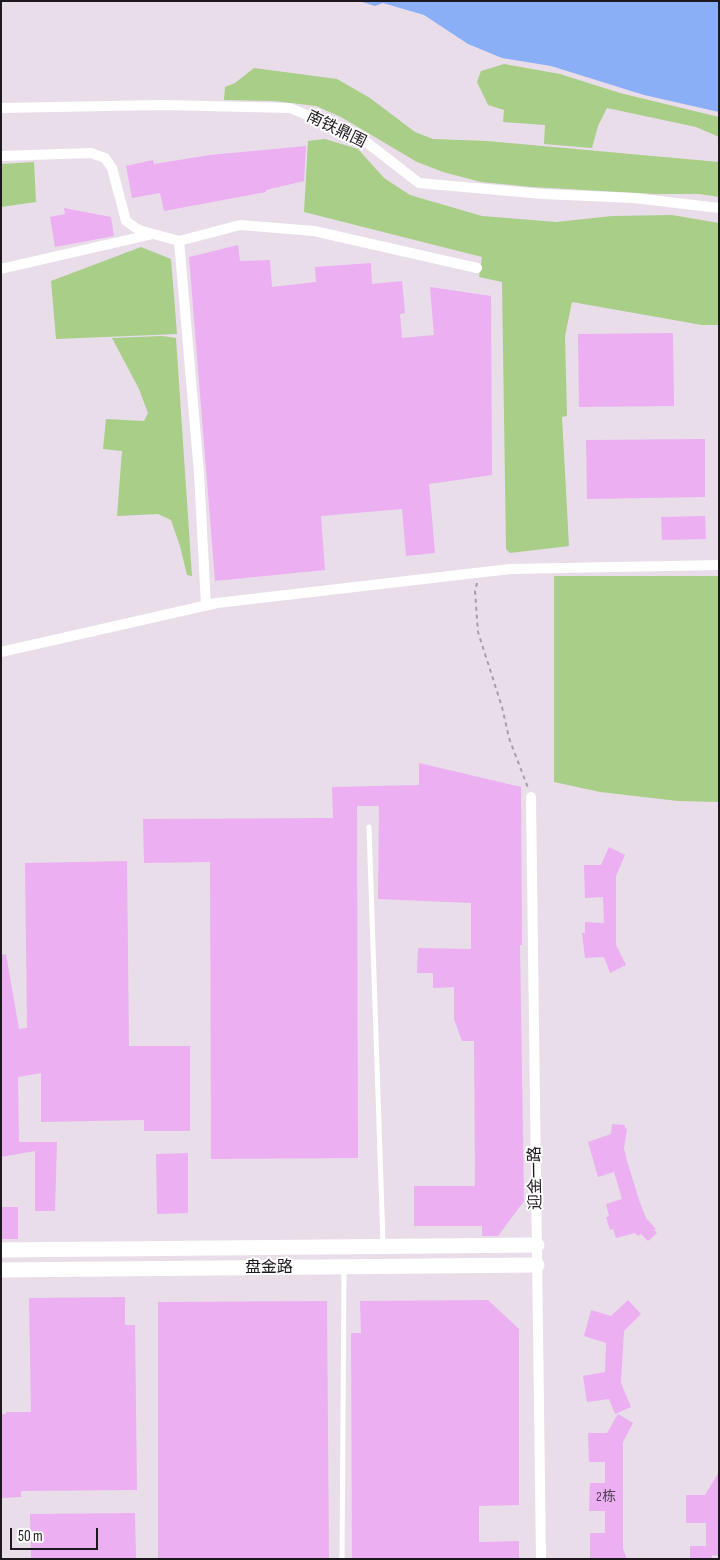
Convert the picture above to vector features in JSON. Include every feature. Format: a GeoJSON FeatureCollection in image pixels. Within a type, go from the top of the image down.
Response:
{"type":"FeatureCollection","features":[{"type":"Feature","properties":{"kind":"street","name":"南铁鼎围"},"geometry":{"type":"LineString","coordinates":[[1,108],[163,105],[290,108],[361,138],[419,182],[543,194],[634,198],[719,208]]}},
{"type":"Feature","properties":{"kind":"street"},"geometry":{"type":"LineString","coordinates":[[1,156],[91,153],[105,158],[112,168],[126,221],[139,230],[179,241],[240,225],[314,231],[477,268]]}},
{"type":"Feature","properties":{"kind":"street"},"geometry":{"type":"LineString","coordinates":[[1,269],[152,234]]}},
{"type":"Feature","properties":{"kind":"street"},"geometry":{"type":"LineString","coordinates":[[179,241],[199,473],[206,606]]}},
{"type":"Feature","properties":{"kind":"street"},"geometry":{"type":"LineString","coordinates":[[1,652],[206,606],[510,568],[719,565]]}},
{"type":"Feature","properties":{"kind":"street","name":"迎金一路"},"geometry":{"type":"LineString","coordinates":[[531,797],[541,1559]]}},
{"type":"Feature","properties":{"kind":"street","name":"盘金路"},"geometry":{"type":"LineString","coordinates":[[1,1250],[537,1245]]}},
{"type":"Feature","properties":{"kind":"street","name":"盘金路"},"geometry":{"type":"LineString","coordinates":[[1,1270],[537,1265]]}},
{"type":"Feature","properties":{"kind":"lane"},"geometry":{"type":"LineString","coordinates":[[369,827],[383,1246]]}},
{"type":"Feature","properties":{"kind":"lane"},"geometry":{"type":"LineString","coordinates":[[342,1559],[344,1268]]}},
{"type":"Feature","properties":{"kind":"path"},"geometry":{"type":"LineString","coordinates":[[479,572],[475,591],[478,632],[502,707],[509,738],[531,797]]}},
{"type":"Feature","properties":{"kind":"green space"},"geometry":{"type":"Polygon","coordinates":[[[504,64],[560,74],[620,93],[719,117],[719,137],[696,127],[607,108],[598,126],[592,148],[544,144],[545,125],[503,122],[504,110],[488,105],[477,82],[481,71],[504,64]]]}},
{"type":"Feature","properties":{"kind":"green space"},"geometry":{"type":"Polygon","coordinates":[[[254,68],[337,79],[370,98],[415,132],[433,139],[487,141],[719,162],[719,197],[699,194],[655,194],[532,187],[481,182],[443,172],[417,162],[341,117],[316,106],[274,101],[224,100],[225,87],[235,83],[254,68]]]}},
{"type":"Feature","properties":{"kind":"green space"},"geometry":{"type":"Polygon","coordinates":[[[325,139],[358,149],[384,178],[410,195],[482,216],[556,222],[612,216],[672,215],[719,223],[719,325],[702,325],[572,302],[565,336],[567,416],[562,417],[569,546],[510,553],[506,549],[502,282],[479,277],[482,257],[304,212],[308,141],[325,139]]]}},
{"type":"Feature","properties":{"kind":"green space"},"geometry":{"type":"Polygon","coordinates":[[[34,162],[36,202],[1,207],[1,164],[34,162]]]}},
{"type":"Feature","properties":{"kind":"green space"},"geometry":{"type":"Polygon","coordinates":[[[141,247],[171,259],[177,334],[56,339],[51,281],[141,247]]]}},
{"type":"Feature","properties":{"kind":"green space"},"geometry":{"type":"Polygon","coordinates":[[[162,336],[176,338],[192,576],[187,575],[171,520],[158,514],[117,516],[122,451],[103,449],[106,419],[144,421],[148,413],[139,389],[112,338],[162,336]]]}},
{"type":"Feature","properties":{"kind":"green space"},"geometry":{"type":"Polygon","coordinates":[[[554,576],[719,576],[719,802],[678,801],[600,792],[554,782],[554,576]]]}},
{"type":"Feature","properties":{"kind":"water"},"geometry":{"type":"Polygon","coordinates":[[[359,1],[719,1],[719,112],[644,95],[551,66],[502,58],[468,44],[424,15],[383,3],[375,6],[359,1]]]}},
{"type":"Feature","properties":{"kind":"building"},"geometry":{"type":"Polygon","coordinates":[[[306,146],[304,181],[266,190],[266,192],[164,211],[160,193],[132,198],[126,166],[153,160],[154,164],[210,155],[306,146]]]}},
{"type":"Feature","properties":{"kind":"building"},"geometry":{"type":"Polygon","coordinates":[[[64,208],[111,217],[114,236],[55,247],[50,217],[65,214],[64,208]]]}},
{"type":"Feature","properties":{"kind":"building"},"geometry":{"type":"Polygon","coordinates":[[[238,245],[240,261],[270,260],[272,287],[316,282],[315,267],[371,263],[372,284],[402,281],[405,313],[400,314],[402,338],[434,335],[430,287],[491,296],[492,475],[429,484],[435,553],[406,556],[402,509],[321,516],[325,570],[215,581],[189,257],[238,245]]]}},
{"type":"Feature","properties":{"kind":"building"},"geometry":{"type":"Polygon","coordinates":[[[673,333],[674,406],[579,407],[578,334],[673,333]]]}},
{"type":"Feature","properties":{"kind":"building"},"geometry":{"type":"Polygon","coordinates":[[[705,439],[705,497],[587,499],[586,440],[705,439]]]}},
{"type":"Feature","properties":{"kind":"building"},"geometry":{"type":"Polygon","coordinates":[[[705,516],[706,539],[662,540],[661,517],[705,516]]]}},
{"type":"Feature","properties":{"kind":"building"},"geometry":{"type":"Polygon","coordinates":[[[419,763],[521,787],[522,945],[520,945],[524,1201],[498,1236],[482,1236],[482,1226],[414,1226],[414,1186],[475,1186],[474,1041],[462,1041],[454,1019],[454,987],[433,988],[433,973],[417,973],[418,948],[471,949],[471,903],[378,899],[379,806],[357,806],[358,1158],[211,1159],[210,862],[144,863],[143,819],[333,818],[332,787],[419,785],[419,763]]]}},
{"type":"Feature","properties":{"kind":"building"},"geometry":{"type":"Polygon","coordinates":[[[609,847],[625,855],[616,876],[616,945],[626,965],[610,973],[604,957],[585,958],[582,933],[585,933],[585,922],[604,923],[603,897],[585,898],[584,865],[601,865],[609,847]]]}},
{"type":"Feature","properties":{"kind":"building"},"geometry":{"type":"Polygon","coordinates":[[[127,861],[129,1046],[190,1046],[190,1131],[144,1131],[144,1120],[41,1122],[41,1073],[18,1077],[19,1142],[57,1142],[55,1211],[35,1211],[35,1151],[1,1157],[1,955],[6,954],[19,1029],[27,1028],[25,863],[127,861]]]}},
{"type":"Feature","properties":{"kind":"building"},"geometry":{"type":"Polygon","coordinates":[[[612,1124],[625,1125],[627,1129],[624,1148],[627,1161],[646,1218],[656,1229],[654,1230],[657,1233],[648,1241],[641,1234],[638,1236],[635,1233],[616,1238],[613,1229],[610,1230],[606,1217],[609,1216],[606,1204],[622,1199],[614,1172],[598,1177],[588,1142],[611,1134],[612,1124]]]}},
{"type":"Feature","properties":{"kind":"building"},"geometry":{"type":"Polygon","coordinates":[[[188,1153],[188,1213],[157,1214],[156,1154],[188,1153]]]}},
{"type":"Feature","properties":{"kind":"building"},"geometry":{"type":"Polygon","coordinates":[[[1,1207],[18,1207],[18,1239],[1,1239],[1,1207]]]}},
{"type":"Feature","properties":{"kind":"building"},"geometry":{"type":"Polygon","coordinates":[[[125,1297],[125,1325],[135,1325],[137,1490],[21,1491],[21,1497],[1,1498],[1,1414],[6,1414],[6,1412],[31,1412],[29,1298],[125,1297]]]}},
{"type":"Feature","properties":{"kind":"building"},"geometry":{"type":"Polygon","coordinates":[[[488,1300],[519,1329],[519,1505],[479,1506],[479,1542],[519,1541],[519,1559],[352,1559],[351,1333],[361,1333],[360,1301],[488,1300]]]}},
{"type":"Feature","properties":{"kind":"building"},"geometry":{"type":"Polygon","coordinates":[[[628,1300],[641,1314],[624,1331],[621,1383],[631,1407],[615,1414],[609,1399],[587,1402],[583,1376],[605,1372],[606,1343],[584,1336],[591,1310],[611,1316],[628,1300]]]}},
{"type":"Feature","properties":{"kind":"building"},"geometry":{"type":"Polygon","coordinates":[[[327,1301],[329,1559],[158,1559],[158,1302],[327,1301]]]}},
{"type":"Feature","properties":{"kind":"building"},"geometry":{"type":"Polygon","coordinates":[[[618,1414],[633,1423],[623,1442],[623,1549],[627,1559],[590,1559],[590,1533],[605,1533],[605,1511],[589,1511],[590,1483],[605,1483],[605,1462],[589,1462],[588,1433],[607,1433],[618,1414]]]}},
{"type":"Feature","properties":{"kind":"building"},"geometry":{"type":"Polygon","coordinates":[[[719,1472],[719,1556],[712,1555],[712,1559],[690,1559],[690,1546],[706,1546],[706,1523],[686,1523],[686,1495],[705,1495],[719,1472]]]}},
{"type":"Feature","properties":{"kind":"building"},"geometry":{"type":"Polygon","coordinates":[[[135,1513],[136,1559],[31,1559],[30,1514],[135,1513]]]}}]}
